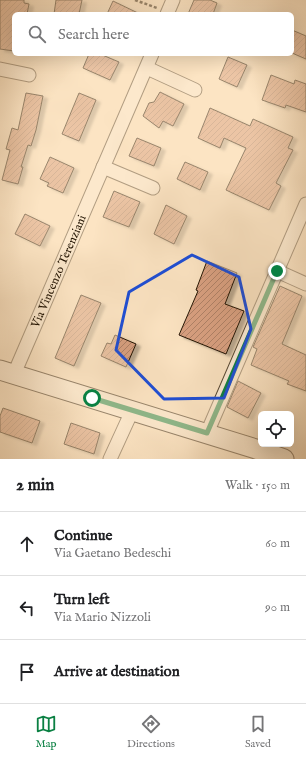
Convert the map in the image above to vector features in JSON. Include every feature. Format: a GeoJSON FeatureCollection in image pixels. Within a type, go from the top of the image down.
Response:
{"type":"FeatureCollection","features":[{"type":"Feature","properties":{"kind":"street","name":"Via Vincenzo Terenziani"},"geometry":{"type":"LineString","coordinates":[[7,372],[103,167],[151,56]]}},
{"type":"Feature","properties":{"kind":"street"},"geometry":{"type":"LineString","coordinates":[[147,68],[195,90]]}},
{"type":"Feature","properties":{"kind":"street"},"geometry":{"type":"LineString","coordinates":[[0,69],[29,75]]}},
{"type":"Feature","properties":{"kind":"street"},"geometry":{"type":"LineString","coordinates":[[103,167],[153,188]]}},
{"type":"Feature","properties":{"kind":"street"},"geometry":{"type":"LineString","coordinates":[[207,433],[306,204]]}},
{"type":"Feature","properties":{"kind":"street"},"geometry":{"type":"LineString","coordinates":[[277,271],[306,284]]}},
{"type":"Feature","properties":{"kind":"street"},"geometry":{"type":"LineString","coordinates":[[7,372],[207,433],[284,459]]}},
{"type":"Feature","properties":{"kind":"street"},"geometry":{"type":"LineString","coordinates":[[110,459],[132,410]]}},
{"type":"Feature","properties":{"kind":"path"},"geometry":{"type":"LineString","coordinates":[[135,0],[169,8]]}},
{"type":"Feature","properties":{"kind":"highlighted area"},"geometry":{"type":"Polygon","coordinates":[[[192,255],[239,277],[251,329],[224,398],[164,399],[116,350],[129,292],[192,255]]]}},
{"type":"Feature","properties":{"kind":"building"},"geometry":{"type":"Polygon","coordinates":[[[0,0],[24,0],[24,3],[29,4],[27,12],[12,12],[12,51],[0,49],[0,0]]]}},
{"type":"Feature","properties":{"kind":"building"},"geometry":{"type":"Polygon","coordinates":[[[56,0],[82,0],[79,12],[54,12],[56,0]]]}},
{"type":"Feature","properties":{"kind":"building"},"geometry":{"type":"Polygon","coordinates":[[[194,0],[210,0],[217,3],[214,12],[189,12],[194,0]]]}},
{"type":"Feature","properties":{"kind":"building"},"geometry":{"type":"Polygon","coordinates":[[[113,1],[136,12],[108,12],[113,1]]]}},
{"type":"Feature","properties":{"kind":"building"},"geometry":{"type":"Polygon","coordinates":[[[294,31],[306,36],[306,59],[294,54],[294,31]]]}},
{"type":"Feature","properties":{"kind":"building"},"geometry":{"type":"Polygon","coordinates":[[[88,56],[105,56],[119,62],[110,80],[83,68],[88,56]]]}},
{"type":"Feature","properties":{"kind":"building"},"geometry":{"type":"Polygon","coordinates":[[[228,57],[247,65],[237,87],[219,79],[228,57]]]}},
{"type":"Feature","properties":{"kind":"building"},"geometry":{"type":"Polygon","coordinates":[[[271,75],[294,84],[295,80],[306,84],[306,112],[286,105],[285,108],[262,100],[271,75]]]}},
{"type":"Feature","properties":{"kind":"building"},"geometry":{"type":"Polygon","coordinates":[[[160,92],[184,104],[173,126],[163,121],[159,128],[143,116],[149,103],[154,102],[160,92]]]}},
{"type":"Feature","properties":{"kind":"building"},"geometry":{"type":"Polygon","coordinates":[[[26,93],[43,96],[36,130],[31,146],[28,145],[21,167],[23,167],[18,184],[2,180],[10,150],[6,149],[12,128],[18,130],[26,93]]]}},
{"type":"Feature","properties":{"kind":"building"},"geometry":{"type":"Polygon","coordinates":[[[79,93],[96,100],[79,141],[62,134],[79,93]]]}},
{"type":"Feature","properties":{"kind":"building"},"geometry":{"type":"Polygon","coordinates":[[[210,108],[250,126],[253,119],[293,137],[288,148],[293,150],[276,183],[281,186],[269,210],[226,190],[246,148],[224,138],[220,148],[198,138],[210,108]]]}},
{"type":"Feature","properties":{"kind":"building"},"geometry":{"type":"Polygon","coordinates":[[[137,138],[161,148],[154,166],[129,156],[137,138]]]}},
{"type":"Feature","properties":{"kind":"building"},"geometry":{"type":"Polygon","coordinates":[[[50,157],[74,168],[63,193],[47,186],[49,183],[40,179],[50,157]]]}},
{"type":"Feature","properties":{"kind":"building"},"geometry":{"type":"Polygon","coordinates":[[[185,162],[208,172],[200,190],[177,179],[185,162]]]}},
{"type":"Feature","properties":{"kind":"building"},"geometry":{"type":"Polygon","coordinates":[[[114,191],[140,202],[129,227],[103,217],[114,191]]]}},
{"type":"Feature","properties":{"kind":"building"},"geometry":{"type":"Polygon","coordinates":[[[166,205],[187,216],[174,244],[154,234],[166,205]]]}},
{"type":"Feature","properties":{"kind":"building"},"geometry":{"type":"Polygon","coordinates":[[[25,214],[50,226],[40,246],[15,234],[25,214]]]}},
{"type":"Feature","properties":{"kind":"building"},"geometry":{"type":"Polygon","coordinates":[[[207,261],[237,273],[225,304],[244,311],[226,354],[179,335],[198,291],[196,290],[207,261]]]}},
{"type":"Feature","properties":{"kind":"building"},"geometry":{"type":"Polygon","coordinates":[[[280,286],[302,296],[282,344],[306,355],[306,391],[287,384],[289,381],[251,365],[257,349],[253,347],[280,286]]]}},
{"type":"Feature","properties":{"kind":"building"},"geometry":{"type":"Polygon","coordinates":[[[81,295],[101,303],[74,366],[55,358],[81,295]]]}},
{"type":"Feature","properties":{"kind":"building"},"geometry":{"type":"Polygon","coordinates":[[[115,335],[136,344],[126,367],[101,356],[107,343],[111,344],[115,335]]]}},
{"type":"Feature","properties":{"kind":"building"},"geometry":{"type":"Polygon","coordinates":[[[238,381],[261,393],[248,418],[227,407],[238,381]]]}},
{"type":"Feature","properties":{"kind":"building"},"geometry":{"type":"Polygon","coordinates":[[[3,408],[40,421],[32,443],[0,432],[0,416],[3,408]]]}},
{"type":"Feature","properties":{"kind":"building"},"geometry":{"type":"Polygon","coordinates":[[[71,423],[100,433],[94,454],[64,444],[71,423]]]}},
{"type":"Feature","properties":{"kind":"route"},"geometry":{"type":"LineString","coordinates":[[92,398],[207,433],[277,271]]}}]}
